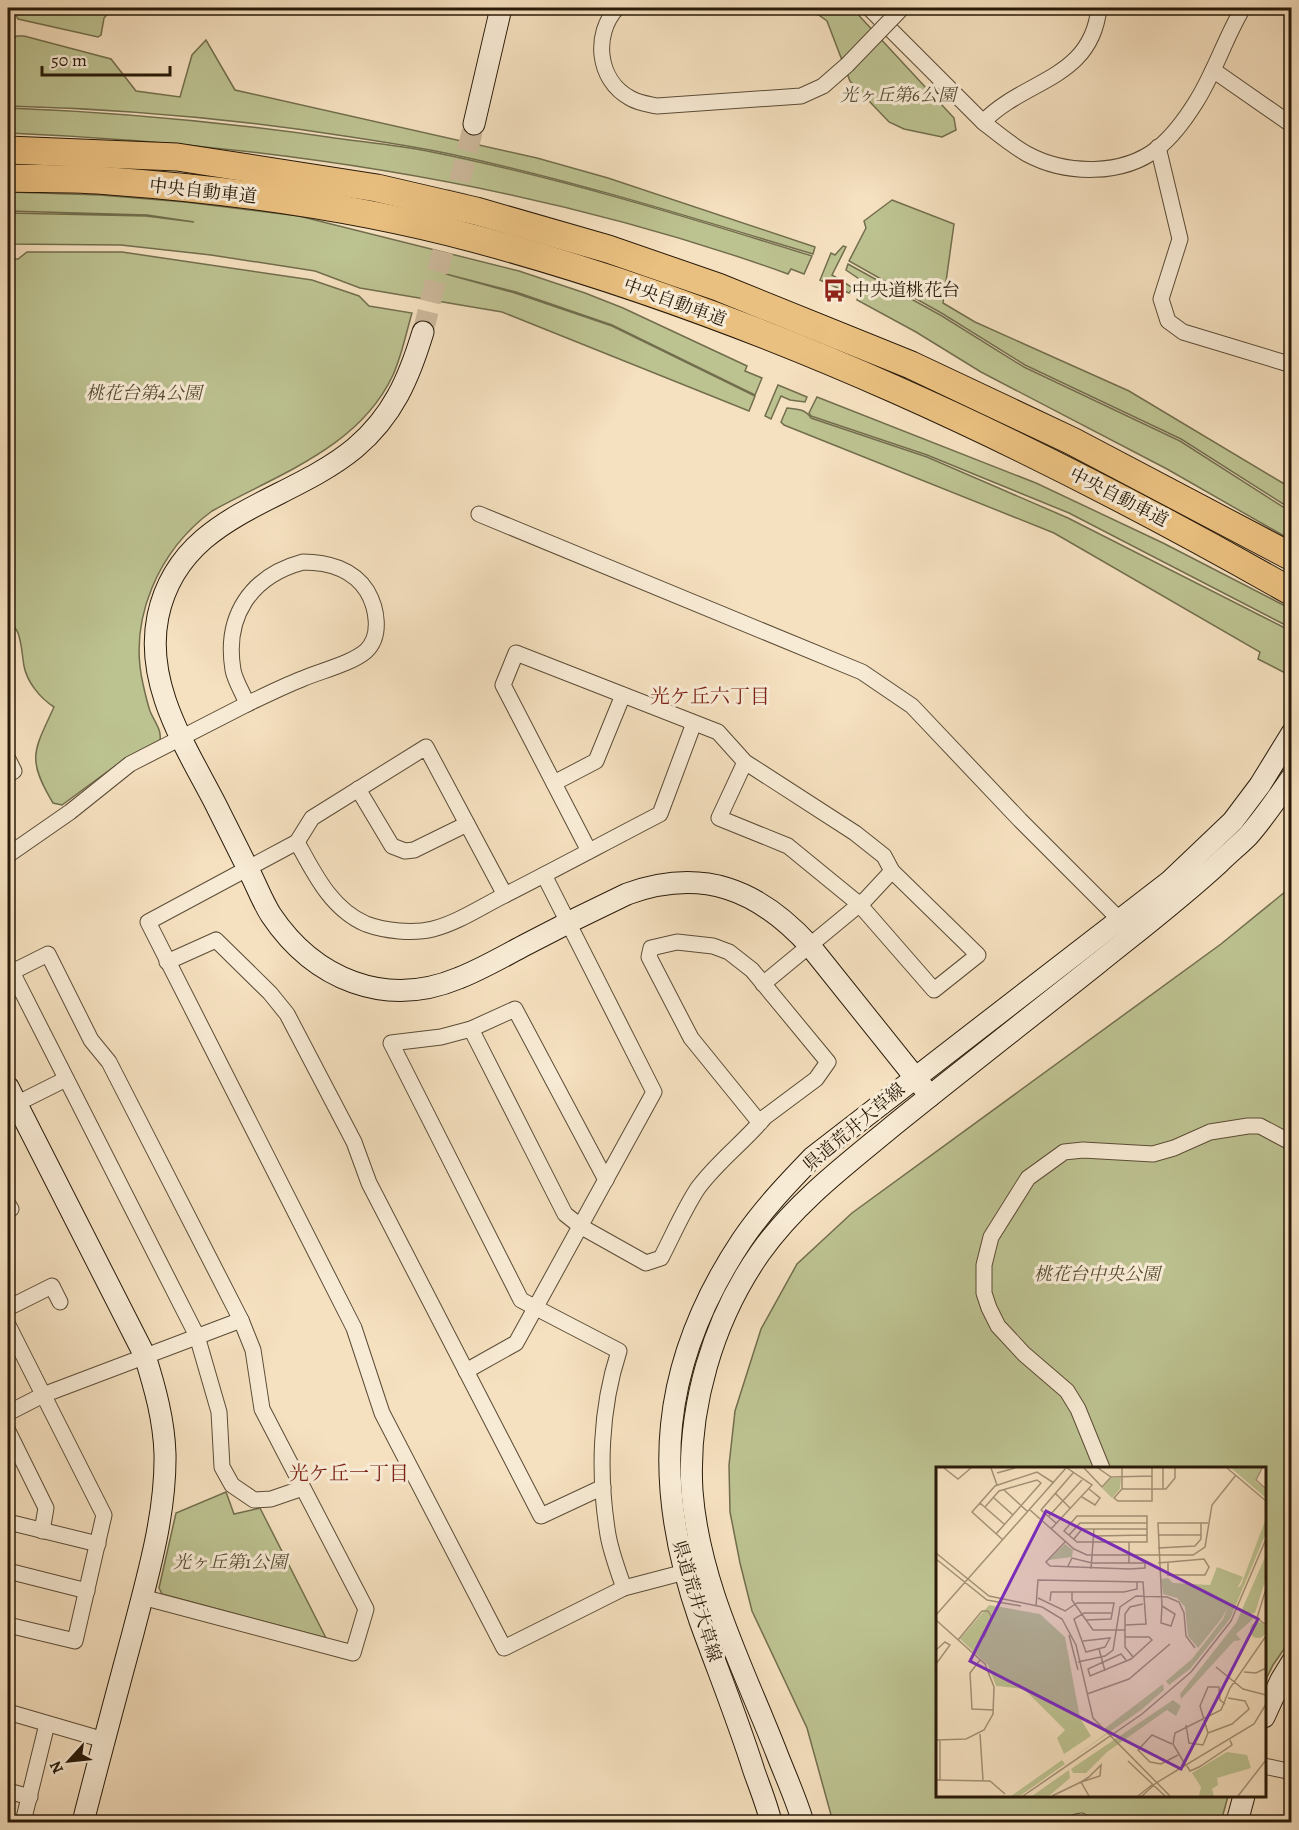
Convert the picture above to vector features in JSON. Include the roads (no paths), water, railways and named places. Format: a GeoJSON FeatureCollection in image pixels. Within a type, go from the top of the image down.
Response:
{"type":"FeatureCollection","features":[{"type":"Feature","properties":{"kind":"highway","name":"中央自動車道"},"geometry":{"type":"LineString","coordinates":[[8,150],[177,157],[365,186],[476,211],[608,249],[718,287],[911,365],[1072,441],[1292,557]]}},
{"type":"Feature","properties":{"kind":"highway","name":"中央自動車道"},"geometry":{"type":"LineString","coordinates":[[8,178],[108,180],[256,196],[374,216],[474,238],[599,275],[708,313],[899,390],[1178,527],[1292,592]]}},
{"type":"Feature","properties":{"kind":"main road"},"geometry":{"type":"LineString","coordinates":[[474,124],[501,8]]}},
{"type":"Feature","properties":{"kind":"main road"},"geometry":{"type":"LineString","coordinates":[[423,332],[411,371],[400,394],[369,434],[356,447],[324,470],[231,517],[214,529],[189,553],[172,577],[158,615],[155,650],[165,701],[270,913],[301,951],[319,966],[341,978],[380,989],[418,989],[459,979],[568,923],[647,886],[690,882],[718,885],[749,897],[790,924],[930,1096]]}},
{"type":"Feature","properties":{"kind":"main road","name":"県道荒井大草線"},"geometry":{"type":"LineString","coordinates":[[771,1822],[685,1572],[674,1525],[670,1493],[671,1424],[680,1376],[689,1345],[706,1305],[743,1238],[777,1195],[813,1157],[1170,881],[1233,821],[1260,785],[1292,733]]}},
{"type":"Feature","properties":{"kind":"main road","name":"県道荒井大草線"},"geometry":{"type":"LineString","coordinates":[[803,1822],[719,1611],[705,1564],[692,1491],[696,1414],[709,1360],[740,1284],[761,1251],[792,1213],[828,1180],[930,1096],[1182,897],[1248,836],[1292,777]]}},
{"type":"Feature","properties":{"kind":"main road"},"geometry":{"type":"LineString","coordinates":[[10,1100],[145,1356],[157,1395],[162,1424],[164,1479],[162,1506],[142,1597],[83,1822]]}},
{"type":"Feature","properties":{"kind":"main road"},"geometry":{"type":"LineString","coordinates":[[1266,1713],[1292,1662]]}},
{"type":"Feature","properties":{"kind":"main road"},"geometry":{"type":"LineString","coordinates":[[1237,1822],[1244,1797]]}},
{"type":"Feature","properties":{"kind":"street"},"geometry":{"type":"LineString","coordinates":[[617,8],[604,27],[600,43],[601,58],[616,86],[628,98],[657,106],[801,96],[823,86],[847,65],[902,8]]}},
{"type":"Feature","properties":{"kind":"street"},"geometry":{"type":"LineString","coordinates":[[869,8],[982,122],[1002,138],[1028,154],[1051,164],[1096,169],[1121,166],[1141,158],[1158,147],[1186,117],[1213,70],[1243,8]]}},
{"type":"Feature","properties":{"kind":"street"},"geometry":{"type":"LineString","coordinates":[[982,122],[1012,97],[1055,77],[1070,66],[1093,35],[1099,8]]}},
{"type":"Feature","properties":{"kind":"street"},"geometry":{"type":"LineString","coordinates":[[1213,70],[1292,125]]}},
{"type":"Feature","properties":{"kind":"street"},"geometry":{"type":"LineString","coordinates":[[1158,147],[1180,238],[1161,299],[1168,321],[1183,332],[1292,365]]}},
{"type":"Feature","properties":{"kind":"street"},"geometry":{"type":"LineString","coordinates":[[479,514],[862,672],[912,706],[1020,820],[1120,920]]}},
{"type":"Feature","properties":{"kind":"street"},"geometry":{"type":"LineString","coordinates":[[8,855],[70,812],[130,764],[247,704],[358,657],[368,650],[374,638],[377,623],[373,603],[364,587],[352,576],[337,567],[320,562],[303,562],[284,567],[254,589],[243,604],[235,621],[231,640],[233,672],[247,704]]}},
{"type":"Feature","properties":{"kind":"street"},"geometry":{"type":"LineString","coordinates":[[589,851],[503,685],[516,653],[718,732],[745,762],[855,833],[884,856],[892,871],[978,955],[934,990],[859,904],[788,846],[719,818],[745,762]]}},
{"type":"Feature","properties":{"kind":"street"},"geometry":{"type":"LineString","coordinates":[[554,783],[596,760],[623,695]]}},
{"type":"Feature","properties":{"kind":"street"},"geometry":{"type":"LineString","coordinates":[[297,842],[318,881],[340,907],[365,924],[412,931],[434,929],[505,895],[660,814],[694,723]]}},
{"type":"Feature","properties":{"kind":"street"},"geometry":{"type":"LineString","coordinates":[[505,895],[426,747],[312,818],[297,842],[148,922],[354,1328],[382,1413],[504,1648],[624,1588],[685,1572]]}},
{"type":"Feature","properties":{"kind":"street"},"geometry":{"type":"LineString","coordinates":[[8,759],[14,771],[8,775]]}},
{"type":"Feature","properties":{"kind":"street"},"geometry":{"type":"LineString","coordinates":[[358,789],[392,846],[405,851],[414,850],[467,824]]}},
{"type":"Feature","properties":{"kind":"street"},"geometry":{"type":"LineString","coordinates":[[763,984],[859,904],[892,871]]}},
{"type":"Feature","properties":{"kind":"street"},"geometry":{"type":"LineString","coordinates":[[466,1371],[516,1343],[654,1092],[544,875]]}},
{"type":"Feature","properties":{"kind":"street"},"geometry":{"type":"LineString","coordinates":[[167,962],[216,940],[270,993],[287,1014],[354,1142],[369,1183],[541,1516],[603,1487]]}},
{"type":"Feature","properties":{"kind":"street"},"geometry":{"type":"LineString","coordinates":[[471,1029],[565,1214],[580,1226],[646,1263],[661,1258],[698,1189],[716,1168],[760,1123],[816,1079],[828,1062],[752,970],[729,952],[713,946],[677,942],[651,948],[649,957],[691,1038],[760,1123]]}},
{"type":"Feature","properties":{"kind":"street"},"geometry":{"type":"LineString","coordinates":[[142,1597],[354,1653],[366,1609],[262,1409],[253,1350],[241,1320],[109,1062],[91,1040],[48,954],[12,972],[197,1336],[219,1412],[222,1467],[232,1485],[254,1500],[271,1499],[303,1488]]}},
{"type":"Feature","properties":{"kind":"street"},"geometry":{"type":"LineString","coordinates":[[606,1180],[515,1009],[471,1029],[441,1037],[390,1043],[521,1300],[619,1351],[606,1401],[602,1457],[608,1536],[624,1588]]}},
{"type":"Feature","properties":{"kind":"street"},"geometry":{"type":"LineString","coordinates":[[10,1100],[66,1078]]}},
{"type":"Feature","properties":{"kind":"street"},"geometry":{"type":"LineString","coordinates":[[1102,1467],[1078,1409],[1066,1390],[1024,1354],[998,1326],[989,1308],[984,1293],[984,1265],[991,1238],[1028,1178],[1064,1152],[1083,1150],[1153,1154],[1174,1148],[1210,1132],[1248,1126],[1260,1126],[1292,1143]]}},
{"type":"Feature","properties":{"kind":"street"},"geometry":{"type":"LineString","coordinates":[[8,1204],[10,1209],[8,1211]]}},
{"type":"Feature","properties":{"kind":"street"},"geometry":{"type":"LineString","coordinates":[[8,1308],[52,1286],[60,1302]]}},
{"type":"Feature","properties":{"kind":"street"},"geometry":{"type":"LineString","coordinates":[[8,1413],[43,1395],[241,1320]]}},
{"type":"Feature","properties":{"kind":"street"},"geometry":{"type":"LineString","coordinates":[[8,1325],[104,1515],[75,1641],[8,1625]]}},
{"type":"Feature","properties":{"kind":"street"},"geometry":{"type":"LineString","coordinates":[[8,1431],[46,1508],[42,1531]]}},
{"type":"Feature","properties":{"kind":"street"},"geometry":{"type":"LineString","coordinates":[[8,1522],[98,1544]]}},
{"type":"Feature","properties":{"kind":"street"},"geometry":{"type":"LineString","coordinates":[[8,1571],[87,1591]]}},
{"type":"Feature","properties":{"kind":"street"},"geometry":{"type":"LineString","coordinates":[[8,1712],[104,1740]]}},
{"type":"Feature","properties":{"kind":"street"},"geometry":{"type":"LineString","coordinates":[[23,1822],[47,1724]]}},
{"type":"Feature","properties":{"kind":"street"},"geometry":{"type":"LineString","coordinates":[[1266,1766],[1292,1772]]}},
{"type":"Feature","properties":{"kind":"street"},"geometry":{"type":"LineString","coordinates":[[8,1791],[30,1797]]}},
{"type":"Feature","properties":{"kind":"tunnel"},"geometry":{"type":"LineString","coordinates":[[423,332],[474,124]]}},
{"type":"Feature","properties":{"kind":"place","name":"中央道桃花台"},"geometry":{"type":"Point","coordinates":[834,290]}},
{"type":"Feature","properties":{"kind":"district","name":"光ケ丘六丁目"},"geometry":{"type":"Point","coordinates":[710,696]}},
{"type":"Feature","properties":{"kind":"district","name":"光ケ丘一丁目"},"geometry":{"type":"Point","coordinates":[349,1473]}},
{"type":"Feature","properties":{"kind":"park label","name":"光ヶ丘第6公園"},"geometry":{"type":"Point","coordinates":[898,95]}},
{"type":"Feature","properties":{"kind":"park label","name":"桃花台第4公園"},"geometry":{"type":"Point","coordinates":[144,393]}},
{"type":"Feature","properties":{"kind":"park label","name":"桃花台中央公園"},"geometry":{"type":"Point","coordinates":[1097,1274]}},
{"type":"Feature","properties":{"kind":"park label","name":"光ヶ丘第1公園"},"geometry":{"type":"Point","coordinates":[230,1562]}}]}
